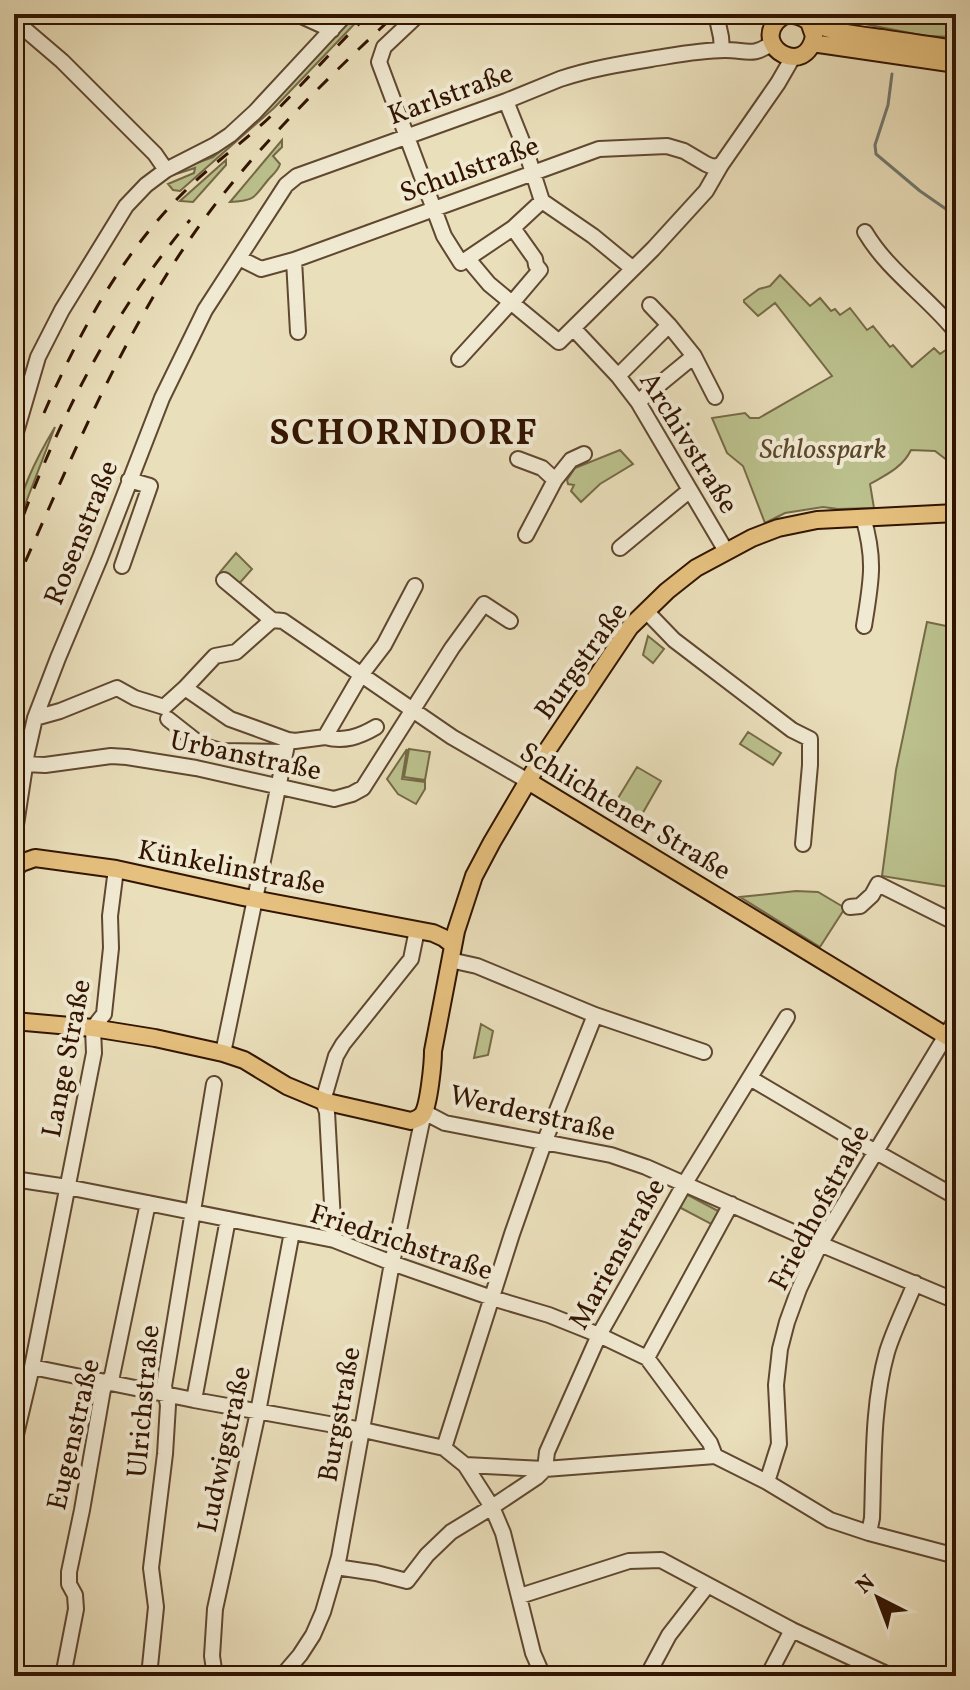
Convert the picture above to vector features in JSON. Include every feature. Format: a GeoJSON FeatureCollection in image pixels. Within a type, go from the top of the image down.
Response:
{"type":"FeatureCollection","features":[{"type":"Feature","properties":{"kind":"main road"},"geometry":{"type":"LineString","coordinates":[[809,22],[814,36],[808,50],[793,57],[780,54],[772,43],[773,17],[793,14],[833,31],[956,49]]}},
{"type":"Feature","properties":{"kind":"main road"},"geometry":{"type":"LineString","coordinates":[[812,43],[956,64]]}},
{"type":"Feature","properties":{"kind":"main road","name":"Burgstraße"},"geometry":{"type":"LineString","coordinates":[[418,1116],[433,1063],[451,952],[474,876],[528,781],[630,627],[696,568],[752,538],[791,524],[956,513]]}},
{"type":"Feature","properties":{"kind":"main road","name":"Schlichtener Straße"},"geometry":{"type":"LineString","coordinates":[[528,781],[951,1039]]}},
{"type":"Feature","properties":{"kind":"main road"},"geometry":{"type":"LineString","coordinates":[[14,870],[21,863],[35,858]]}},
{"type":"Feature","properties":{"kind":"main road","name":"Künkelinstraße"},"geometry":{"type":"LineString","coordinates":[[35,858],[116,869],[425,931],[444,938],[451,952]]}},
{"type":"Feature","properties":{"kind":"main road"},"geometry":{"type":"LineString","coordinates":[[425,931],[443,926],[465,902]]}},
{"type":"Feature","properties":{"kind":"main road","name":"Werderstraße"},"geometry":{"type":"LineString","coordinates":[[14,1021],[93,1028],[223,1053],[244,1060],[287,1086],[323,1101],[418,1116]]}},
{"type":"Feature","properties":{"kind":"street"},"geometry":{"type":"LineString","coordinates":[[297,14],[332,30]]}},
{"type":"Feature","properties":{"kind":"street"},"geometry":{"type":"LineString","coordinates":[[14,439],[38,357],[62,310],[126,206],[166,170],[230,135],[346,14]]}},
{"type":"Feature","properties":{"kind":"street"},"geometry":{"type":"LineString","coordinates":[[419,14],[384,47],[379,62],[444,236],[489,284],[559,342],[629,266],[653,249],[706,191],[793,57]]}},
{"type":"Feature","properties":{"kind":"street"},"geometry":{"type":"LineString","coordinates":[[716,14],[722,50]]}},
{"type":"Feature","properties":{"kind":"street"},"geometry":{"type":"LineString","coordinates":[[14,20],[62,61],[155,154],[166,170]]}},
{"type":"Feature","properties":{"kind":"street","name":"Karlstraße"},"geometry":{"type":"LineString","coordinates":[[211,301],[290,180],[588,70],[689,53],[722,50],[752,53],[772,43]]}},
{"type":"Feature","properties":{"kind":"street"},"geometry":{"type":"LineString","coordinates":[[506,101],[542,201],[593,236],[629,266]]}},
{"type":"Feature","properties":{"kind":"street","name":"Schulstraße"},"geometry":{"type":"LineString","coordinates":[[239,258],[261,269],[294,260],[599,149],[667,146],[713,167],[721,165]]}},
{"type":"Feature","properties":{"kind":"street"},"geometry":{"type":"LineString","coordinates":[[465,261],[513,228],[542,201]]}},
{"type":"Feature","properties":{"kind":"street"},"geometry":{"type":"LineString","coordinates":[[459,359],[540,270],[513,228]]}},
{"type":"Feature","properties":{"kind":"street"},"geometry":{"type":"LineString","coordinates":[[865,232],[887,262],[924,296],[956,332]]}},
{"type":"Feature","properties":{"kind":"street"},"geometry":{"type":"LineString","coordinates":[[294,260],[298,332]]}},
{"type":"Feature","properties":{"kind":"street","name":"Rosenstraße"},"geometry":{"type":"LineString","coordinates":[[14,838],[35,718],[162,398],[211,301]]}},
{"type":"Feature","properties":{"kind":"street"},"geometry":{"type":"LineString","coordinates":[[650,305],[694,356],[715,397]]}},
{"type":"Feature","properties":{"kind":"street"},"geometry":{"type":"LineString","coordinates":[[618,376],[669,325]]}},
{"type":"Feature","properties":{"kind":"street","name":"Archivstraße"},"geometry":{"type":"LineString","coordinates":[[573,328],[638,402],[726,551]]}},
{"type":"Feature","properties":{"kind":"street"},"geometry":{"type":"LineString","coordinates":[[638,402],[694,356]]}},
{"type":"Feature","properties":{"kind":"street"},"geometry":{"type":"LineString","coordinates":[[526,535],[555,480],[571,460],[584,454]]}},
{"type":"Feature","properties":{"kind":"street"},"geometry":{"type":"LineString","coordinates":[[518,459],[542,468],[555,480]]}},
{"type":"Feature","properties":{"kind":"street"},"geometry":{"type":"LineString","coordinates":[[100,558],[128,567],[150,486],[129,480]]}},
{"type":"Feature","properties":{"kind":"street"},"geometry":{"type":"LineString","coordinates":[[620,548],[690,490]]}},
{"type":"Feature","properties":{"kind":"street"},"geometry":{"type":"LineString","coordinates":[[863,517],[871,544],[872,574],[864,626]]}},
{"type":"Feature","properties":{"kind":"street","name":"Schlichtener Straße"},"geometry":{"type":"LineString","coordinates":[[224,580],[272,620],[283,621],[452,737],[528,781]]}},
{"type":"Feature","properties":{"kind":"street"},"geometry":{"type":"LineString","coordinates":[[325,737],[361,675],[384,645],[415,586]]}},
{"type":"Feature","properties":{"kind":"street","name":"Urbanstraße"},"geometry":{"type":"LineString","coordinates":[[25,764],[127,757],[196,768],[334,799],[352,794],[363,788],[452,648],[484,604],[510,621]]}},
{"type":"Feature","properties":{"kind":"street"},"geometry":{"type":"LineString","coordinates":[[646,611],[674,640],[792,730],[810,739],[803,844]]}},
{"type":"Feature","properties":{"kind":"street"},"geometry":{"type":"LineString","coordinates":[[35,718],[117,688],[135,698],[164,707],[215,656],[236,652],[272,620]]}},
{"type":"Feature","properties":{"kind":"street"},"geometry":{"type":"LineString","coordinates":[[185,688],[230,719],[286,746]]}},
{"type":"Feature","properties":{"kind":"street"},"geometry":{"type":"LineString","coordinates":[[168,719],[201,745],[221,751],[286,746],[295,741],[325,737],[349,739],[376,727]]}},
{"type":"Feature","properties":{"kind":"street"},"geometry":{"type":"LineString","coordinates":[[196,768],[201,745]]}},
{"type":"Feature","properties":{"kind":"street"},"geometry":{"type":"LineString","coordinates":[[223,1053],[286,746]]}},
{"type":"Feature","properties":{"kind":"street"},"geometry":{"type":"LineString","coordinates":[[14,838],[35,858]]}},
{"type":"Feature","properties":{"kind":"street","name":"Lange Straße"},"geometry":{"type":"LineString","coordinates":[[14,1443],[94,1053],[93,1028],[104,1014],[116,869]]}},
{"type":"Feature","properties":{"kind":"street"},"geometry":{"type":"LineString","coordinates":[[850,907],[860,906],[878,884],[956,923]]}},
{"type":"Feature","properties":{"kind":"street"},"geometry":{"type":"LineString","coordinates":[[334,1240],[327,1112],[323,1101],[336,1056],[411,959],[425,931]]}},
{"type":"Feature","properties":{"kind":"street","name":"Künkelinstraße"},"geometry":{"type":"LineString","coordinates":[[451,952],[477,966],[595,1015],[704,1052]]}},
{"type":"Feature","properties":{"kind":"street"},"geometry":{"type":"LineString","coordinates":[[444,1448],[512,1234],[595,1015]]}},
{"type":"Feature","properties":{"kind":"street","name":"Marienstraße"},"geometry":{"type":"LineString","coordinates":[[545,1469],[547,1452],[599,1335],[685,1183],[787,1017]]}},
{"type":"Feature","properties":{"kind":"street","name":"Friedhofstraße"},"geometry":{"type":"LineString","coordinates":[[767,1482],[779,1444],[776,1385],[780,1349],[799,1289],[820,1244],[875,1152],[951,1039],[956,1019]]}},
{"type":"Feature","properties":{"kind":"street"},"geometry":{"type":"LineString","coordinates":[[750,1078],[956,1197]]}},
{"type":"Feature","properties":{"kind":"street","name":"Ulrichstraße"},"geometry":{"type":"LineString","coordinates":[[149,1676],[156,1607],[151,1568],[168,1405],[164,1386],[214,1084]]}},
{"type":"Feature","properties":{"kind":"street","name":"Werderstraße"},"geometry":{"type":"LineString","coordinates":[[418,1116],[611,1155],[646,1167],[956,1301]]}},
{"type":"Feature","properties":{"kind":"street","name":"Burgstraße"},"geometry":{"type":"LineString","coordinates":[[282,1676],[313,1635],[336,1567],[416,1150],[418,1116]]}},
{"type":"Feature","properties":{"kind":"street","name":"Friedrichstraße"},"geometry":{"type":"LineString","coordinates":[[14,1179],[334,1240],[492,1298],[549,1315],[647,1358],[710,1443],[715,1456]]}},
{"type":"Feature","properties":{"kind":"street","name":"Eugenstraße"},"geometry":{"type":"LineString","coordinates":[[63,1676],[76,1609],[69,1572],[103,1389],[112,1376],[148,1203]]}},
{"type":"Feature","properties":{"kind":"street"},"geometry":{"type":"LineString","coordinates":[[647,1358],[731,1204]]}},
{"type":"Feature","properties":{"kind":"street"},"geometry":{"type":"LineString","coordinates":[[194,1400],[228,1219]]}},
{"type":"Feature","properties":{"kind":"street","name":"Ludwigstraße"},"geometry":{"type":"LineString","coordinates":[[215,1676],[212,1656],[215,1609],[258,1412],[292,1232]]}},
{"type":"Feature","properties":{"kind":"street"},"geometry":{"type":"LineString","coordinates":[[869,1533],[881,1380],[887,1351],[915,1283]]}},
{"type":"Feature","properties":{"kind":"street"},"geometry":{"type":"LineString","coordinates":[[32,1367],[194,1400],[361,1429],[444,1448],[465,1465],[492,1507],[503,1533],[533,1653],[543,1676]]}},
{"type":"Feature","properties":{"kind":"street"},"geometry":{"type":"LineString","coordinates":[[465,1465],[545,1469],[715,1456],[767,1482],[830,1520],[956,1556]]}},
{"type":"Feature","properties":{"kind":"street"},"geometry":{"type":"LineString","coordinates":[[480,1487],[493,1467]]}},
{"type":"Feature","properties":{"kind":"street"},"geometry":{"type":"LineString","coordinates":[[336,1567],[407,1581],[427,1555],[451,1532],[545,1469]]}},
{"type":"Feature","properties":{"kind":"street"},"geometry":{"type":"LineString","coordinates":[[520,1596],[629,1561],[661,1560],[792,1630],[891,1676]]}},
{"type":"Feature","properties":{"kind":"street"},"geometry":{"type":"LineString","coordinates":[[647,1676],[669,1635],[707,1586]]}},
{"type":"Feature","properties":{"kind":"street"},"geometry":{"type":"LineString","coordinates":[[768,1676],[792,1630]]}},
{"type":"Feature","properties":{"kind":"green space"},"geometry":{"type":"Polygon","coordinates":[[[357,14],[364,14],[274,108],[180,191],[173,190],[168,184],[194,173],[195,168],[176,174],[178,170],[213,157],[252,125],[357,14]]]}},
{"type":"Feature","properties":{"kind":"green space"},"geometry":{"type":"Polygon","coordinates":[[[819,14],[956,14],[956,37],[926,36],[819,14]]]}},
{"type":"Feature","properties":{"kind":"green space"},"geometry":{"type":"Polygon","coordinates":[[[282,140],[282,147],[273,156],[280,164],[275,172],[254,197],[230,202],[282,140]]]}},
{"type":"Feature","properties":{"kind":"green space"},"geometry":{"type":"Polygon","coordinates":[[[226,160],[226,165],[193,202],[180,201],[226,160]]]}},
{"type":"Feature","properties":{"kind":"green space","name":"Schlosspark"},"geometry":{"type":"Polygon","coordinates":[[[780,275],[810,306],[820,298],[831,311],[835,309],[840,315],[850,308],[867,330],[873,326],[912,367],[934,348],[940,354],[950,347],[956,354],[956,467],[935,451],[911,450],[899,466],[870,484],[874,508],[823,507],[785,513],[765,523],[743,466],[727,453],[712,418],[745,413],[750,418],[759,418],[832,376],[775,303],[758,316],[744,302],[759,289],[770,286],[780,275]]]}},
{"type":"Feature","properties":{"kind":"green space"},"geometry":{"type":"Polygon","coordinates":[[[55,427],[15,531],[24,490],[55,427]]]}},
{"type":"Feature","properties":{"kind":"green space"},"geometry":{"type":"Polygon","coordinates":[[[620,450],[633,464],[600,484],[581,502],[571,491],[574,485],[568,484],[567,480],[575,468],[620,450]]]}},
{"type":"Feature","properties":{"kind":"green space"},"geometry":{"type":"Polygon","coordinates":[[[236,553],[252,569],[237,586],[220,572],[236,553]]]}},
{"type":"Feature","properties":{"kind":"green space"},"geometry":{"type":"Polygon","coordinates":[[[927,622],[956,628],[956,888],[882,876],[896,770],[927,622]]]}},
{"type":"Feature","properties":{"kind":"green space"},"geometry":{"type":"Polygon","coordinates":[[[648,636],[664,649],[653,663],[643,655],[648,636]]]}},
{"type":"Feature","properties":{"kind":"green space"},"geometry":{"type":"Polygon","coordinates":[[[748,732],[781,753],[773,765],[740,744],[748,732]]]}},
{"type":"Feature","properties":{"kind":"green space"},"geometry":{"type":"Polygon","coordinates":[[[407,749],[402,779],[425,782],[425,789],[416,804],[398,794],[387,779],[407,749]]]}},
{"type":"Feature","properties":{"kind":"green space"},"geometry":{"type":"Polygon","coordinates":[[[409,749],[430,752],[425,780],[404,777],[409,749]]]}},
{"type":"Feature","properties":{"kind":"green space"},"geometry":{"type":"Polygon","coordinates":[[[637,767],[661,781],[637,823],[612,808],[637,767]]]}},
{"type":"Feature","properties":{"kind":"green space"},"geometry":{"type":"Polygon","coordinates":[[[796,891],[818,892],[845,908],[820,947],[740,897],[796,891]]]}},
{"type":"Feature","properties":{"kind":"green space"},"geometry":{"type":"Polygon","coordinates":[[[481,1024],[493,1031],[488,1055],[474,1058],[481,1024]]]}},
{"type":"Feature","properties":{"kind":"green space"},"geometry":{"type":"Polygon","coordinates":[[[686,1194],[720,1212],[713,1225],[679,1207],[686,1194]]]}},
{"type":"Feature","properties":{"kind":"waterway"},"geometry":{"type":"LineString","coordinates":[[892,74],[888,105],[875,145],[876,154],[956,216]]}},
{"type":"Feature","properties":{"kind":"railway"},"geometry":{"type":"LineString","coordinates":[[44,413],[87,324],[141,241],[184,192],[272,115],[369,14]]}},
{"type":"Feature","properties":{"kind":"railway"},"geometry":{"type":"LineString","coordinates":[[14,587],[116,364],[190,239],[261,149],[396,14]]}},
{"type":"Feature","properties":{"kind":"railway"},"geometry":{"type":"LineString","coordinates":[[14,541],[48,456],[88,373],[135,294],[190,220]]}},
{"type":"Feature","properties":{"kind":"district","name":"SCHORNDORF"},"geometry":{"type":"Point","coordinates":[404,431]}}]}
